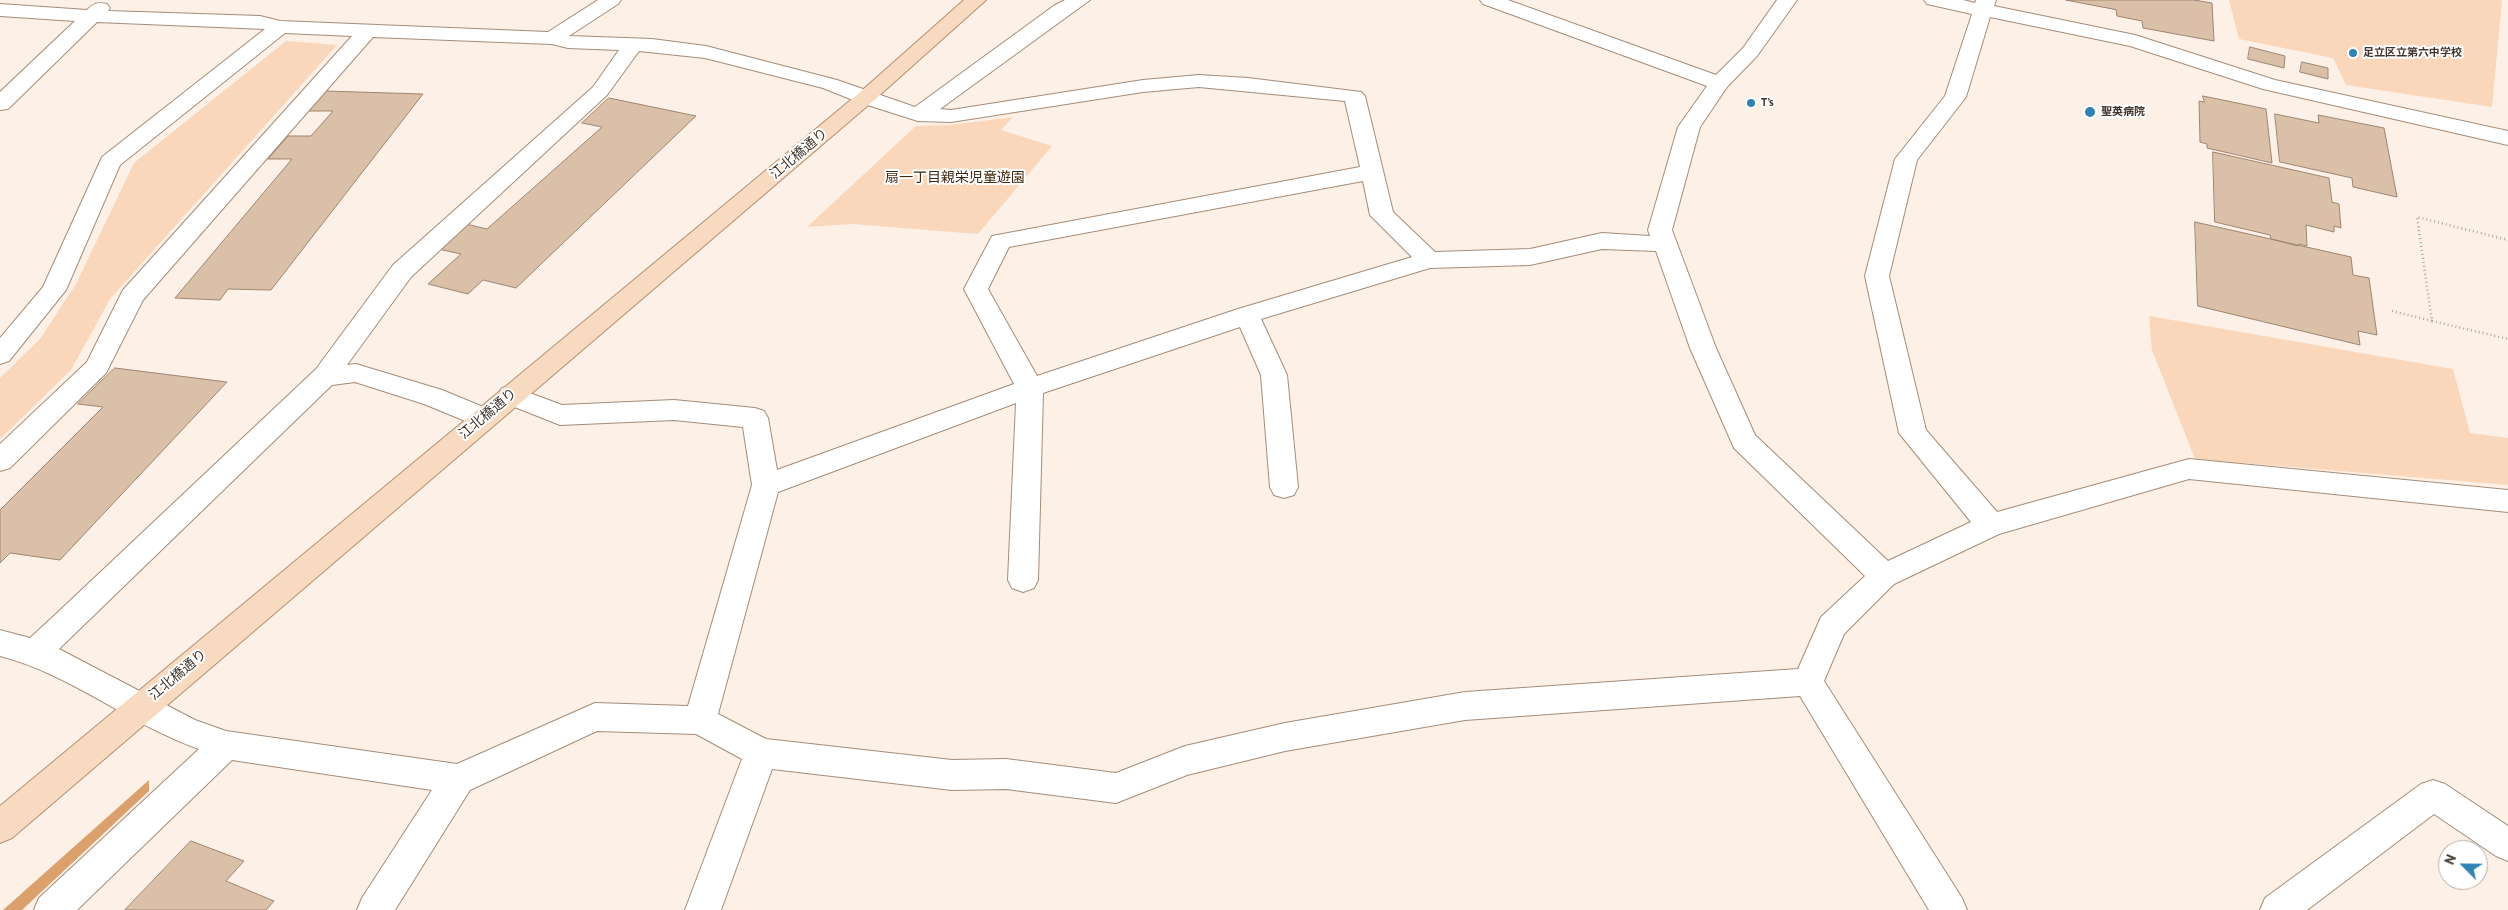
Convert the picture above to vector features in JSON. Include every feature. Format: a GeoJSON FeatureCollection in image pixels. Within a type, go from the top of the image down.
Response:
{"type":"FeatureCollection","features":[{"type":"Feature","properties":{"kind":"main road","name":"江北橋通り"},"geometry":{"type":"LineString","coordinates":[[0,827],[865,98],[976,0]]}},
{"type":"Feature","properties":{"kind":"street"},"geometry":{"type":"LineString","coordinates":[[0,104],[108,0]]}},
{"type":"Feature","properties":{"kind":"street"},"geometry":{"type":"LineString","coordinates":[[552,38],[611,0]]}},
{"type":"Feature","properties":{"kind":"street"},"geometry":{"type":"LineString","coordinates":[[918,115],[1062,9],[1080,0]]}},
{"type":"Feature","properties":{"kind":"street"},"geometry":{"type":"LineString","coordinates":[[1490,0],[1719,83]]}},
{"type":"Feature","properties":{"kind":"street"},"geometry":{"type":"LineString","coordinates":[[1787,0],[1750,52],[1719,83],[1689,127],[1660,230],[1702,348],[1744,441],[1884,576]]}},
{"type":"Feature","properties":{"kind":"street"},"geometry":{"type":"LineString","coordinates":[[1934,0],[1985,5],[2135,41],[2270,85],[2508,138]]}},
{"type":"Feature","properties":{"kind":"street"},"geometry":{"type":"LineString","coordinates":[[1985,5],[1955,97],[1906,159],[1877,276],[1913,432],[1991,526]]}},
{"type":"Feature","properties":{"kind":"street"},"geometry":{"type":"LineString","coordinates":[[0,10],[92,16],[260,22],[280,27],[552,38],[568,42],[633,45],[706,52],[830,84],[865,98],[918,115],[951,116],[1143,86],[1198,81],[1248,84],[1354,96],[1382,215],[1429,260]]}},
{"type":"Feature","properties":{"kind":"street"},"geometry":{"type":"LineString","coordinates":[[0,354],[54,290],[110,162],[280,27]]}},
{"type":"Feature","properties":{"kind":"street"},"geometry":{"type":"LineString","coordinates":[[0,461],[97,367],[132,296],[368,30]]}},
{"type":"Feature","properties":{"kind":"street"},"geometry":{"type":"LineString","coordinates":[[34,652],[74,617],[325,376],[402,271],[600,91],[633,45]]}},
{"type":"Feature","properties":{"kind":"street"},"geometry":{"type":"LineString","coordinates":[[1023,580],[1030,388],[976,289],[1000,241],[1372,172]]}},
{"type":"Feature","properties":{"kind":"street"},"geometry":{"type":"LineString","coordinates":[[766,485],[1030,388],[1247,316],[1429,260],[1530,257],[1602,241],[1664,244]]}},
{"type":"Feature","properties":{"kind":"street"},"geometry":{"type":"LineString","coordinates":[[1247,316],[1274,375],[1284,487]]}},
{"type":"Feature","properties":{"kind":"street"},"geometry":{"type":"LineString","coordinates":[[325,376],[356,373],[433,397],[484,418]]}},
{"type":"Feature","properties":{"kind":"street"},"geometry":{"type":"LineString","coordinates":[[511,395],[560,415],[674,410],[755,418],[766,485],[700,720]]}},
{"type":"Feature","properties":{"kind":"street"},"geometry":{"type":"LineString","coordinates":[[1808,682],[1832,626],[1884,576],[1991,526],[2189,469],[2508,500]]}},
{"type":"Feature","properties":{"kind":"street"},"geometry":{"type":"LineString","coordinates":[[0,643],[34,652],[184,730],[226,745],[458,779],[594,717],[700,720],[761,753],[952,775],[1006,774],[1116,788],[1185,761],[1285,737],[1465,706],[1808,682]]}},
{"type":"Feature","properties":{"kind":"street"},"geometry":{"type":"LineString","coordinates":[[1808,682],[1949,910]]}},
{"type":"Feature","properties":{"kind":"street"},"geometry":{"type":"LineString","coordinates":[[52,910],[226,745]]}},
{"type":"Feature","properties":{"kind":"street"},"geometry":{"type":"LineString","coordinates":[[703,910],[761,753]]}},
{"type":"Feature","properties":{"kind":"street"},"geometry":{"type":"LineString","coordinates":[[375,910],[458,779]]}},
{"type":"Feature","properties":{"kind":"street"},"geometry":{"type":"LineString","coordinates":[[2278,910],[2433,795],[2508,846]]}},
{"type":"Feature","properties":{"kind":"path"},"geometry":{"type":"LineString","coordinates":[[2432,321],[2417,218],[2508,240]]}},
{"type":"Feature","properties":{"kind":"path"},"geometry":{"type":"LineString","coordinates":[[2392,311],[2508,339]]}},
{"type":"Feature","properties":{"kind":"green space"},"geometry":{"type":"Polygon","coordinates":[[[2229,0],[2502,0],[2492,107],[2346,85],[2333,58],[2239,39],[2229,0]]]}},
{"type":"Feature","properties":{"kind":"green space"},"geometry":{"type":"Polygon","coordinates":[[[286,41],[337,45],[110,299],[71,370],[0,439],[0,378],[40,339],[76,284],[134,163],[286,41]]]}},
{"type":"Feature","properties":{"kind":"green space","name":"扇一丁目親栄児童遊園"},"geometry":{"type":"Polygon","coordinates":[[[1013,117],[1001,130],[1052,146],[978,234],[852,224],[807,227],[916,126],[950,125],[1013,117]]]}},
{"type":"Feature","properties":{"kind":"green space"},"geometry":{"type":"Polygon","coordinates":[[[2149,316],[2453,369],[2470,433],[2508,438],[2508,485],[2195,459],[2152,350],[2149,316]]]}},
{"type":"Feature","properties":{"kind":"shaded area"},"geometry":{"type":"Polygon","coordinates":[[[149,780],[149,791],[22,910],[3,910],[149,780]]]}},
{"type":"Feature","properties":{"kind":"building"},"geometry":{"type":"Polygon","coordinates":[[[2066,0],[2194,0],[2212,3],[2214,41],[2143,28],[2142,21],[2117,16],[2116,10],[2066,0]]]}},
{"type":"Feature","properties":{"kind":"building"},"geometry":{"type":"Polygon","coordinates":[[[2250,47],[2285,56],[2284,68],[2248,59],[2250,47]]]}},
{"type":"Feature","properties":{"kind":"building"},"geometry":{"type":"Polygon","coordinates":[[[2302,62],[2328,68],[2328,79],[2300,72],[2302,62]]]}},
{"type":"Feature","properties":{"kind":"building"},"geometry":{"type":"Polygon","coordinates":[[[325,91],[423,94],[271,290],[228,289],[220,300],[175,298],[292,159],[268,159],[288,136],[311,136],[333,111],[309,111],[325,91]]]}},
{"type":"Feature","properties":{"kind":"building"},"geometry":{"type":"Polygon","coordinates":[[[2203,96],[2266,109],[2272,163],[2207,148],[2207,144],[2200,142],[2199,101],[2204,102],[2203,96]]]}},
{"type":"Feature","properties":{"kind":"building"},"geometry":{"type":"Polygon","coordinates":[[[609,98],[696,116],[516,288],[483,280],[468,294],[428,284],[461,254],[438,249],[466,224],[487,229],[602,127],[582,123],[609,98]]]}},
{"type":"Feature","properties":{"kind":"building"},"geometry":{"type":"Polygon","coordinates":[[[2275,114],[2319,123],[2318,115],[2384,128],[2397,197],[2353,187],[2352,178],[2280,162],[2275,114]]]}},
{"type":"Feature","properties":{"kind":"building"},"geometry":{"type":"Polygon","coordinates":[[[2213,152],[2329,178],[2332,202],[2339,204],[2341,228],[2334,226],[2334,232],[2306,225],[2307,246],[2299,244],[2298,246],[2271,239],[2270,235],[2215,222],[2213,152]]]}},
{"type":"Feature","properties":{"kind":"building"},"geometry":{"type":"Polygon","coordinates":[[[2195,222],[2351,257],[2353,275],[2369,278],[2377,335],[2358,331],[2360,345],[2198,306],[2195,222]]]}},
{"type":"Feature","properties":{"kind":"building"},"geometry":{"type":"Polygon","coordinates":[[[115,368],[227,382],[60,560],[10,553],[0,563],[0,510],[103,407],[78,404],[115,368]]]}},
{"type":"Feature","properties":{"kind":"building"},"geometry":{"type":"Polygon","coordinates":[[[191,841],[244,861],[226,881],[274,901],[266,910],[125,910],[191,841]]]}},
{"type":"Feature","properties":{"kind":"place","name":"足立区立第六中学校"},"geometry":{"type":"Point","coordinates":[2353,53]}},
{"type":"Feature","properties":{"kind":"place","name":"T’s"},"geometry":{"type":"Point","coordinates":[1751,103]}},
{"type":"Feature","properties":{"kind":"place","name":"聖英病院"},"geometry":{"type":"Point","coordinates":[2090,112]}}]}
